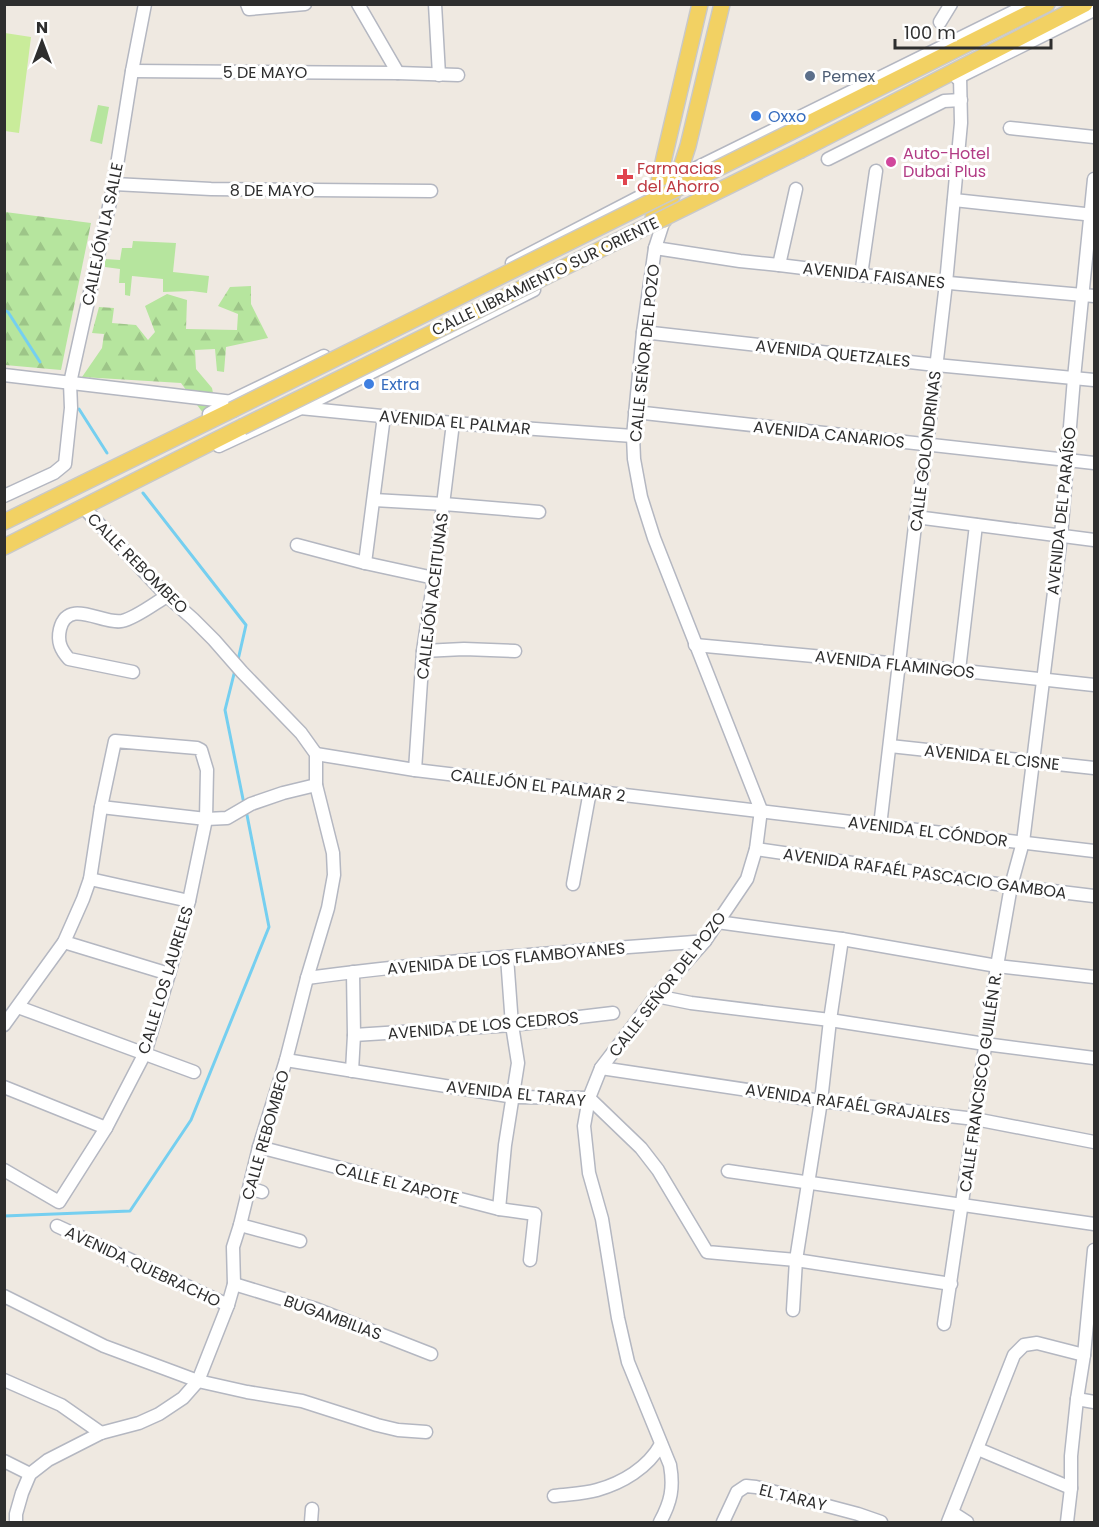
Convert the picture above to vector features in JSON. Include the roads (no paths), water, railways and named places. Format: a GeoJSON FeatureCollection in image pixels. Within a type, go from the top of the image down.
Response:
{"type":"FeatureCollection","features":[{"type":"Feature","properties":{"kind":"main road"},"geometry":{"type":"LineString","coordinates":[[657,231],[658,187],[700,4]]}},
{"type":"Feature","properties":{"kind":"main road"},"geometry":{"type":"LineString","coordinates":[[657,231],[688,146],[722,4]]}},
{"type":"Feature","properties":{"kind":"main road","name":"CALLE LIBRAMIENTO SUR ORIENTE"},"geometry":{"type":"LineString","coordinates":[[4,522],[191,431],[232,406],[1047,4]]}},
{"type":"Feature","properties":{"kind":"main road","name":"CALLE LIBRAMIENTO SUR ORIENTE"},"geometry":{"type":"LineString","coordinates":[[4,547],[752,174],[1085,4]]}},
{"type":"Feature","properties":{"kind":"street","name":"CALLEJÓN LA SALLE"},"geometry":{"type":"LineString","coordinates":[[4,496],[54,473],[65,464],[69,392],[114,184],[145,4]]}},
{"type":"Feature","properties":{"kind":"street"},"geometry":{"type":"LineString","coordinates":[[248,7],[305,4]]}},
{"type":"Feature","properties":{"kind":"street"},"geometry":{"type":"LineString","coordinates":[[358,4],[398,73]]}},
{"type":"Feature","properties":{"kind":"street"},"geometry":{"type":"LineString","coordinates":[[435,4],[439,75]]}},
{"type":"Feature","properties":{"kind":"street"},"geometry":{"type":"LineString","coordinates":[[940,22],[951,4]]}},
{"type":"Feature","properties":{"kind":"street"},"geometry":{"type":"LineString","coordinates":[[232,406],[658,187],[1029,4]]}},
{"type":"Feature","properties":{"kind":"street"},"geometry":{"type":"LineString","coordinates":[[178,459],[204,454],[301,408],[1095,10]]}},
{"type":"Feature","properties":{"kind":"street","name":"5 DE MAYO"},"geometry":{"type":"LineString","coordinates":[[132,71],[458,75]]}},
{"type":"Feature","properties":{"kind":"street","name":"CALLE GOLONDRINAS"},"geometry":{"type":"LineString","coordinates":[[880,826],[946,283],[961,123],[960,76]]}},
{"type":"Feature","properties":{"kind":"street"},"geometry":{"type":"LineString","coordinates":[[828,159],[944,101],[961,100]]}},
{"type":"Feature","properties":{"kind":"street"},"geometry":{"type":"LineString","coordinates":[[1010,128],[1095,137]]}},
{"type":"Feature","properties":{"kind":"street"},"geometry":{"type":"LineString","coordinates":[[861,275],[876,171]]}},
{"type":"Feature","properties":{"kind":"street","name":"AVENIDA DEL PARAÍSO"},"geometry":{"type":"LineString","coordinates":[[1023,842],[1061,536],[1074,378],[1089,296],[1095,179]]}},
{"type":"Feature","properties":{"kind":"street","name":"8 DE MAYO"},"geometry":{"type":"LineString","coordinates":[[114,184],[211,189],[430,191]]}},
{"type":"Feature","properties":{"kind":"street"},"geometry":{"type":"LineString","coordinates":[[779,265],[796,189]]}},
{"type":"Feature","properties":{"kind":"street"},"geometry":{"type":"LineString","coordinates":[[954,200],[1093,215]]}},
{"type":"Feature","properties":{"kind":"street","name":"AVENIDA FAISANES"},"geometry":{"type":"LineString","coordinates":[[657,231],[740,261],[861,275],[1089,296]]}},
{"type":"Feature","properties":{"kind":"street","name":"CALLE SEÑOR DEL POZO"},"geometry":{"type":"LineString","coordinates":[[657,231],[643,332],[633,436],[634,459],[641,497],[654,538],[761,810],[756,849],[747,879],[705,941],[656,996],[601,1068],[589,1098],[584,1126],[589,1173],[602,1219],[618,1318],[628,1362],[670,1465],[673,1480],[671,1498],[660,1522]]}},
{"type":"Feature","properties":{"kind":"street","name":"AVENIDA QUETZALES"},"geometry":{"type":"LineString","coordinates":[[643,332],[1095,380]]}},
{"type":"Feature","properties":{"kind":"street"},"geometry":{"type":"LineString","coordinates":[[4,375],[69,392],[232,406],[249,403]]}},
{"type":"Feature","properties":{"kind":"street","name":"AVENIDA EL PALMAR"},"geometry":{"type":"LineString","coordinates":[[278,403],[301,408],[453,423],[633,436]]}},
{"type":"Feature","properties":{"kind":"street","name":"AVENIDA CANARIOS"},"geometry":{"type":"LineString","coordinates":[[635,412],[1095,464]]}},
{"type":"Feature","properties":{"kind":"street"},"geometry":{"type":"LineString","coordinates":[[365,563],[384,416]]}},
{"type":"Feature","properties":{"kind":"street","name":"CALLEJÓN ACEITUNAS"},"geometry":{"type":"LineString","coordinates":[[415,770],[423,651],[453,423]]}},
{"type":"Feature","properties":{"kind":"street"},"geometry":{"type":"LineString","coordinates":[[374,500],[539,512]]}},
{"type":"Feature","properties":{"kind":"street","name":"CALLE REBOMBEO"},"geometry":{"type":"LineString","coordinates":[[30,1474],[48,1460],[101,1434],[139,1423],[159,1414],[183,1398],[198,1381],[234,1284],[233,1247],[328,908],[334,875],[333,853],[316,784],[316,754],[301,733],[193,618],[167,596],[84,508]]}},
{"type":"Feature","properties":{"kind":"street"},"geometry":{"type":"LineString","coordinates":[[916,517],[1095,540]]}},
{"type":"Feature","properties":{"kind":"street"},"geometry":{"type":"LineString","coordinates":[[959,670],[976,525]]}},
{"type":"Feature","properties":{"kind":"street"},"geometry":{"type":"LineString","coordinates":[[297,545],[434,578]]}},
{"type":"Feature","properties":{"kind":"street"},"geometry":{"type":"LineString","coordinates":[[134,672],[69,659],[60,646],[60,627],[63,620],[70,614],[81,613],[120,621],[167,596]]}},
{"type":"Feature","properties":{"kind":"street","name":"AVENIDA FLAMINGOS"},"geometry":{"type":"LineString","coordinates":[[695,645],[959,670],[1095,686]]}},
{"type":"Feature","properties":{"kind":"street"},"geometry":{"type":"LineString","coordinates":[[423,651],[464,649],[515,651]]}},
{"type":"Feature","properties":{"kind":"street","name":"CALLE LOS LAURELES"},"geometry":{"type":"LineString","coordinates":[[59,1202],[106,1128],[145,1053],[189,901],[206,819],[207,770],[201,750],[190,747],[115,741],[101,807]]}},
{"type":"Feature","properties":{"kind":"street","name":"AVENIDA EL CISNE"},"geometry":{"type":"LineString","coordinates":[[890,746],[1095,768]]}},
{"type":"Feature","properties":{"kind":"street","name":"CALLEJÓN EL PALMAR 2"},"geometry":{"type":"LineString","coordinates":[[316,754],[415,770],[761,810]]}},
{"type":"Feature","properties":{"kind":"street"},"geometry":{"type":"LineString","coordinates":[[4,1025],[64,942],[90,879],[101,807],[206,819],[227,818],[251,804],[316,784]]}},
{"type":"Feature","properties":{"kind":"street"},"geometry":{"type":"LineString","coordinates":[[573,884],[590,791]]}},
{"type":"Feature","properties":{"kind":"street","name":"AVENIDA EL CÓNDOR"},"geometry":{"type":"LineString","coordinates":[[761,810],[1095,851]]}},
{"type":"Feature","properties":{"kind":"street","name":"CALLE FRANCISCO GUILLÉN R."},"geometry":{"type":"LineString","coordinates":[[944,1324],[997,966],[1011,886],[1023,842]]}},
{"type":"Feature","properties":{"kind":"street","name":"AVENIDA RAFAÉL PASCACIO GAMBOA"},"geometry":{"type":"LineString","coordinates":[[756,849],[1095,896]]}},
{"type":"Feature","properties":{"kind":"street"},"geometry":{"type":"LineString","coordinates":[[90,879],[189,901]]}},
{"type":"Feature","properties":{"kind":"street"},"geometry":{"type":"LineString","coordinates":[[717,922],[842,939],[997,966],[1095,977]]}},
{"type":"Feature","properties":{"kind":"street"},"geometry":{"type":"LineString","coordinates":[[793,1310],[796,1260],[842,939]]}},
{"type":"Feature","properties":{"kind":"street","name":"AVENIDA DE LOS FLAMBOYANES"},"geometry":{"type":"LineString","coordinates":[[307,978],[507,957],[705,941]]}},
{"type":"Feature","properties":{"kind":"street"},"geometry":{"type":"LineString","coordinates":[[64,942],[169,974]]}},
{"type":"Feature","properties":{"kind":"street"},"geometry":{"type":"LineString","coordinates":[[499,1209],[505,1145],[518,1063],[512,1025],[507,957]]}},
{"type":"Feature","properties":{"kind":"street"},"geometry":{"type":"LineString","coordinates":[[352,1071],[353,972]]}},
{"type":"Feature","properties":{"kind":"street"},"geometry":{"type":"LineString","coordinates":[[656,996],[691,1003],[830,1020],[1095,1058]]}},
{"type":"Feature","properties":{"kind":"street"},"geometry":{"type":"LineString","coordinates":[[18,1007],[194,1072]]}},
{"type":"Feature","properties":{"kind":"street","name":"AVENIDA DE LOS CEDROS"},"geometry":{"type":"LineString","coordinates":[[354,1035],[512,1025],[613,1013]]}},
{"type":"Feature","properties":{"kind":"street","name":"AVENIDA EL TARAY"},"geometry":{"type":"LineString","coordinates":[[286,1060],[513,1096],[589,1098],[641,1148],[658,1170],[707,1252],[796,1260]]}},
{"type":"Feature","properties":{"kind":"street","name":"AVENIDA RAFAÉL GRAJALES"},"geometry":{"type":"LineString","coordinates":[[601,1068],[820,1101],[975,1119],[1095,1142]]}},
{"type":"Feature","properties":{"kind":"street"},"geometry":{"type":"LineString","coordinates":[[4,1087],[106,1128]]}},
{"type":"Feature","properties":{"kind":"street","name":"CALLE EL ZAPOTE"},"geometry":{"type":"LineString","coordinates":[[259,1148],[499,1209],[535,1214],[530,1260]]}},
{"type":"Feature","properties":{"kind":"street","name":"AVENIDA QUEBRACHO"},"geometry":{"type":"LineString","coordinates":[[4,1170],[59,1202]]}},
{"type":"Feature","properties":{"kind":"street"},"geometry":{"type":"LineString","coordinates":[[728,1171],[1095,1224]]}},
{"type":"Feature","properties":{"kind":"street"},"geometry":{"type":"LineString","coordinates":[[249,1188],[262,1192]]}},
{"type":"Feature","properties":{"kind":"street"},"geometry":{"type":"LineString","coordinates":[[240,1225],[300,1241]]}},
{"type":"Feature","properties":{"kind":"street","name":"AVENIDA QUEBRACHO"},"geometry":{"type":"LineString","coordinates":[[57,1226],[228,1305]]}},
{"type":"Feature","properties":{"kind":"street"},"geometry":{"type":"LineString","coordinates":[[1067,1522],[1077,1399],[1091,1321],[1095,1250]]}},
{"type":"Feature","properties":{"kind":"street"},"geometry":{"type":"LineString","coordinates":[[796,1260],[951,1284]]}},
{"type":"Feature","properties":{"kind":"street","name":"BUGAMBILIAS"},"geometry":{"type":"LineString","coordinates":[[234,1284],[316,1309],[431,1354]]}},
{"type":"Feature","properties":{"kind":"street"},"geometry":{"type":"LineString","coordinates":[[4,1296],[104,1346],[198,1381],[302,1401],[355,1419],[398,1430],[426,1432]]}},
{"type":"Feature","properties":{"kind":"street"},"geometry":{"type":"LineString","coordinates":[[967,1522],[950,1518],[1014,1355],[1024,1345],[1037,1343],[1084,1355]]}},
{"type":"Feature","properties":{"kind":"street"},"geometry":{"type":"LineString","coordinates":[[4,1380],[62,1406],[101,1434]]}},
{"type":"Feature","properties":{"kind":"street"},"geometry":{"type":"LineString","coordinates":[[1077,1399],[1095,1402]]}},
{"type":"Feature","properties":{"kind":"street"},"geometry":{"type":"LineString","coordinates":[[554,1496],[596,1490],[614,1483],[648,1463],[661,1444]]}},
{"type":"Feature","properties":{"kind":"street"},"geometry":{"type":"LineString","coordinates":[[978,1449],[1071,1488]]}},
{"type":"Feature","properties":{"kind":"street"},"geometry":{"type":"LineString","coordinates":[[4,1461],[30,1474],[19,1503],[16,1522]]}},
{"type":"Feature","properties":{"kind":"street","name":"EL TARAY"},"geometry":{"type":"LineString","coordinates":[[723,1522],[738,1492],[746,1486],[858,1514],[881,1522]]}},
{"type":"Feature","properties":{"kind":"street"},"geometry":{"type":"LineString","coordinates":[[311,1522],[312,1509]]}},
{"type":"Feature","properties":{"kind":"waterway"},"geometry":{"type":"LineString","coordinates":[[4,310],[8,312],[40,362]]}},
{"type":"Feature","properties":{"kind":"waterway"},"geometry":{"type":"LineString","coordinates":[[79,409],[107,453]]}},
{"type":"Feature","properties":{"kind":"waterway"},"geometry":{"type":"LineString","coordinates":[[143,493],[246,625],[238,660]]}},
{"type":"Feature","properties":{"kind":"waterway"},"geometry":{"type":"LineString","coordinates":[[235,670],[225,710],[244,804]]}},
{"type":"Feature","properties":{"kind":"waterway"},"geometry":{"type":"LineString","coordinates":[[4,1216],[130,1211],[191,1120],[269,927],[246,810]]}},
{"type":"Feature","properties":{"kind":"place","name":"Pemex"},"geometry":{"type":"Point","coordinates":[810,76]}},
{"type":"Feature","properties":{"kind":"place","name":"Oxxo"},"geometry":{"type":"Point","coordinates":[756,116]}},
{"type":"Feature","properties":{"kind":"place","name":"Auto-Hotel Dubai Plus"},"geometry":{"type":"Point","coordinates":[891,162]}},
{"type":"Feature","properties":{"kind":"place","name":"Farmacias del Ahorro"},"geometry":{"type":"Point","coordinates":[625,177]}},
{"type":"Feature","properties":{"kind":"place","name":"Extra"},"geometry":{"type":"Point","coordinates":[369,384]}}]}
